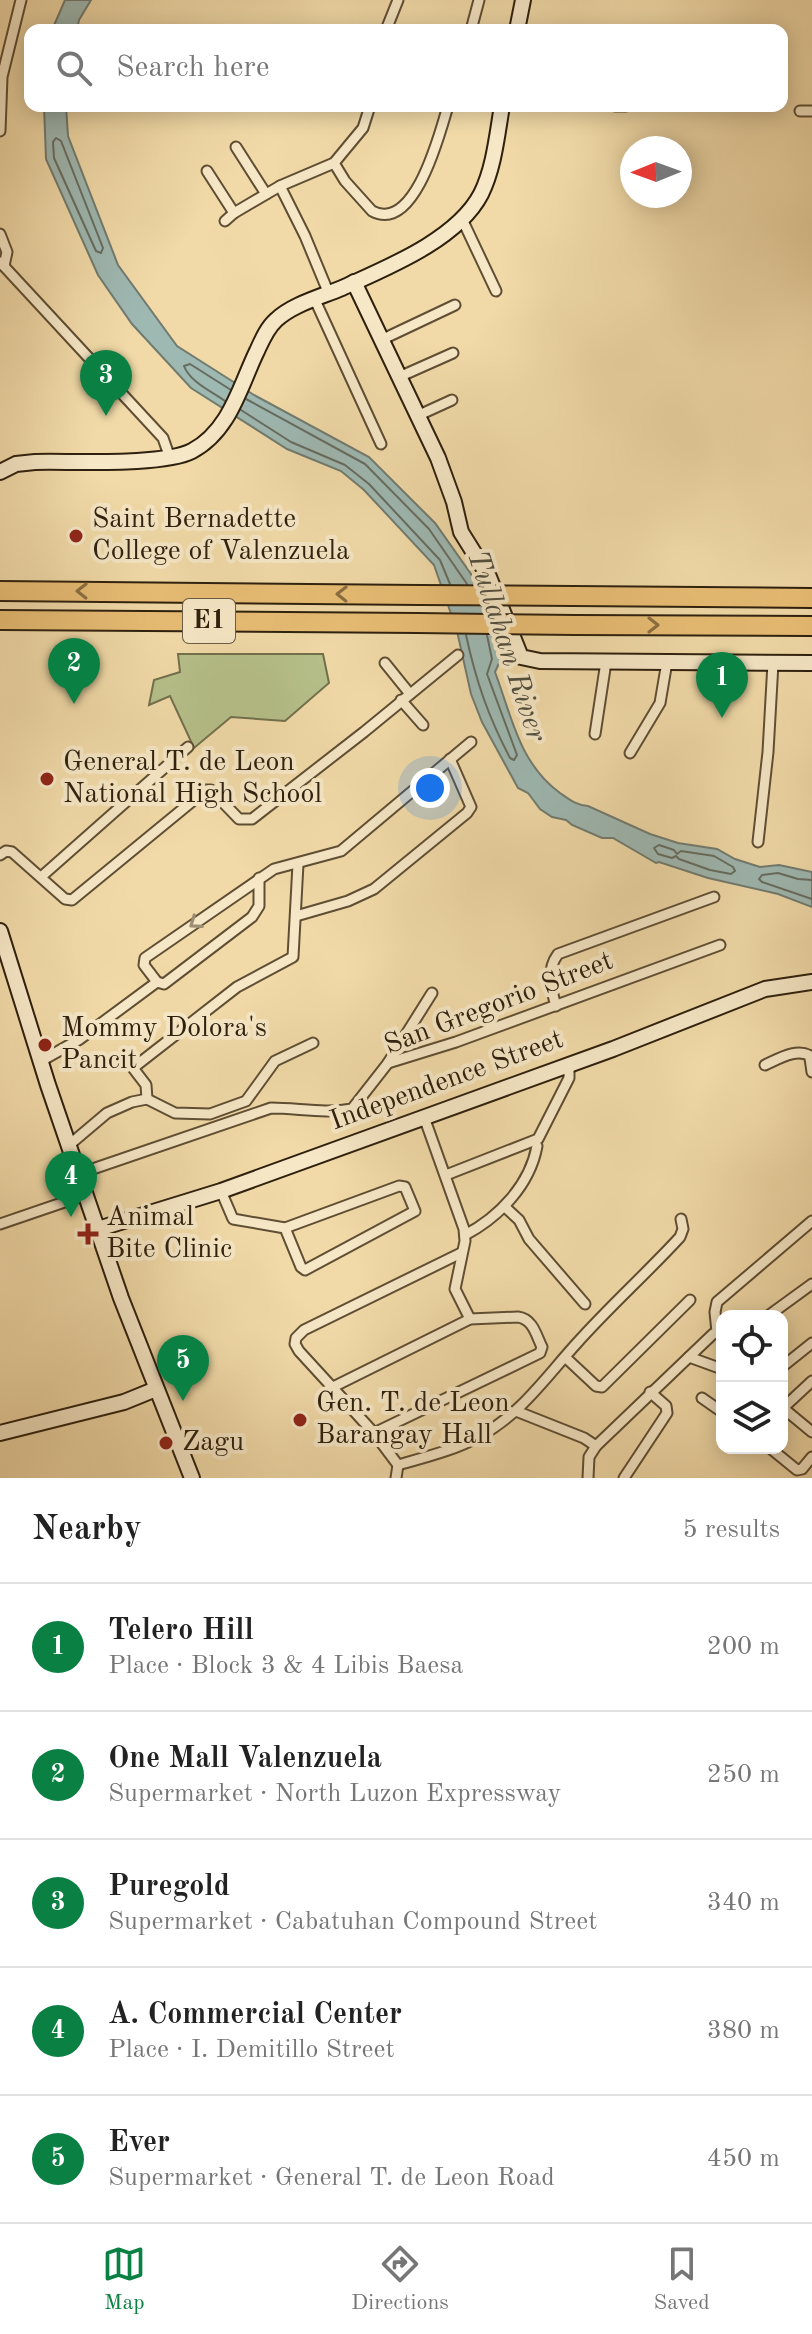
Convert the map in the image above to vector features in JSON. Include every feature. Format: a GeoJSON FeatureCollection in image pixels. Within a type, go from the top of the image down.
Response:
{"type":"FeatureCollection","features":[{"type":"Feature","properties":{"kind":"highway","name":"E1"},"geometry":{"type":"LineString","coordinates":[[0,591],[812,598]]}},
{"type":"Feature","properties":{"kind":"highway","name":"E1"},"geometry":{"type":"LineString","coordinates":[[0,620],[812,626]]}},
{"type":"Feature","properties":{"kind":"main road"},"geometry":{"type":"LineString","coordinates":[[518,24],[523,0]]}},
{"type":"Feature","properties":{"kind":"main road"},"geometry":{"type":"LineString","coordinates":[[0,472],[16,464],[35,462],[170,458],[198,447],[226,420],[253,360],[275,321],[417,251],[462,219],[474,206],[487,179],[501,112]]}},
{"type":"Feature","properties":{"kind":"main road"},"geometry":{"type":"LineString","coordinates":[[354,282],[438,458],[461,532],[489,577],[519,655],[526,660],[812,663]]}},
{"type":"Feature","properties":{"kind":"main road"},"geometry":{"type":"LineString","coordinates":[[0,931],[68,1146],[135,1338],[192,1478]]}},
{"type":"Feature","properties":{"kind":"main road","name":"Independence Street"},"geometry":{"type":"LineString","coordinates":[[98,1229],[221,1191],[765,989],[812,982]]}},
{"type":"Feature","properties":{"kind":"main road"},"geometry":{"type":"LineString","coordinates":[[0,1433],[124,1402],[156,1389]]}},
{"type":"Feature","properties":{"kind":"street"},"geometry":{"type":"LineString","coordinates":[[0,131],[1,77],[21,0]]}},
{"type":"Feature","properties":{"kind":"street"},"geometry":{"type":"LineString","coordinates":[[388,24],[398,0]]}},
{"type":"Feature","properties":{"kind":"street"},"geometry":{"type":"LineString","coordinates":[[473,24],[479,0]]}},
{"type":"Feature","properties":{"kind":"street"},"geometry":{"type":"LineString","coordinates":[[800,111],[812,111]]}},
{"type":"Feature","properties":{"kind":"street"},"geometry":{"type":"LineString","coordinates":[[225,221],[280,186],[334,163],[363,128],[368,112]]}},
{"type":"Feature","properties":{"kind":"street"},"geometry":{"type":"LineString","coordinates":[[334,163],[345,181],[377,214],[389,213],[407,203],[425,177],[446,112]]}},
{"type":"Feature","properties":{"kind":"street"},"geometry":{"type":"LineString","coordinates":[[236,147],[266,194]]}},
{"type":"Feature","properties":{"kind":"street"},"geometry":{"type":"LineString","coordinates":[[207,171],[234,213]]}},
{"type":"Feature","properties":{"kind":"street"},"geometry":{"type":"LineString","coordinates":[[280,186],[305,236],[322,297],[381,444]]}},
{"type":"Feature","properties":{"kind":"street"},"geometry":{"type":"LineString","coordinates":[[462,219],[496,291]]}},
{"type":"Feature","properties":{"kind":"street"},"geometry":{"type":"LineString","coordinates":[[0,234],[7,252],[2,264],[163,438],[170,458]]}},
{"type":"Feature","properties":{"kind":"street"},"geometry":{"type":"LineString","coordinates":[[381,340],[455,305]]}},
{"type":"Feature","properties":{"kind":"street"},"geometry":{"type":"LineString","coordinates":[[399,377],[453,353]]}},
{"type":"Feature","properties":{"kind":"street"},"geometry":{"type":"LineString","coordinates":[[417,416],[452,400]]}},
{"type":"Feature","properties":{"kind":"street"},"geometry":{"type":"LineString","coordinates":[[0,855],[6,851],[12,852],[65,899],[72,900],[209,790],[233,816],[252,819],[458,655]]}},
{"type":"Feature","properties":{"kind":"street"},"geometry":{"type":"LineString","coordinates":[[595,734],[606,662]]}},
{"type":"Feature","properties":{"kind":"street"},"geometry":{"type":"LineString","coordinates":[[630,753],[660,703],[667,662]]}},
{"type":"Feature","properties":{"kind":"street"},"geometry":{"type":"LineString","coordinates":[[385,663],[423,725]]}},
{"type":"Feature","properties":{"kind":"street"},"geometry":{"type":"LineString","coordinates":[[758,842],[768,752],[773,663]]}},
{"type":"Feature","properties":{"kind":"street"},"geometry":{"type":"LineString","coordinates":[[259,878],[259,906],[252,917],[164,984],[157,982],[144,965],[145,958],[259,878],[274,869],[341,851],[471,742]]}},
{"type":"Feature","properties":{"kind":"street"},"geometry":{"type":"LineString","coordinates":[[41,877],[188,747]]}},
{"type":"Feature","properties":{"kind":"street"},"geometry":{"type":"LineString","coordinates":[[296,916],[348,901],[374,889],[467,813],[471,807],[470,800],[450,759]]}},
{"type":"Feature","properties":{"kind":"street"},"geometry":{"type":"LineString","coordinates":[[147,1099],[149,1091],[133,1068],[237,987],[293,957],[298,864]]}},
{"type":"Feature","properties":{"kind":"street"},"geometry":{"type":"LineString","coordinates":[[556,1006],[550,978],[553,961],[558,954],[714,897]]}},
{"type":"Feature","properties":{"kind":"street","name":"San Gregorio Street"},"geometry":{"type":"LineString","coordinates":[[78,1174],[271,1108],[332,1113],[352,1109],[388,1063],[556,1006],[720,945]]}},
{"type":"Feature","properties":{"kind":"street"},"geometry":{"type":"LineString","coordinates":[[41,1061],[80,1039],[157,982]]}},
{"type":"Feature","properties":{"kind":"street"},"geometry":{"type":"LineString","coordinates":[[388,1063],[432,993]]}},
{"type":"Feature","properties":{"kind":"street"},"geometry":{"type":"LineString","coordinates":[[68,1146],[107,1113],[147,1099],[175,1113],[210,1114],[246,1101],[275,1061],[313,1043]]}},
{"type":"Feature","properties":{"kind":"street"},"geometry":{"type":"LineString","coordinates":[[765,1065],[796,1052],[806,1053],[811,1058],[812,1072]]}},
{"type":"Feature","properties":{"kind":"street"},"geometry":{"type":"LineString","coordinates":[[446,1175],[538,1139],[569,1078],[569,1064]]}},
{"type":"Feature","properties":{"kind":"street"},"geometry":{"type":"LineString","coordinates":[[424,1117],[465,1235],[455,1289],[470,1319]]}},
{"type":"Feature","properties":{"kind":"street"},"geometry":{"type":"LineString","coordinates":[[465,1235],[505,1207],[522,1183],[537,1146]]}},
{"type":"Feature","properties":{"kind":"street"},"geometry":{"type":"LineString","coordinates":[[221,1191],[233,1219],[285,1228],[396,1187],[405,1187],[415,1209],[413,1215],[305,1270],[285,1228]]}},
{"type":"Feature","properties":{"kind":"street"},"geometry":{"type":"LineString","coordinates":[[0,1224],[85,1195]]}},
{"type":"Feature","properties":{"kind":"street"},"geometry":{"type":"LineString","coordinates":[[505,1207],[519,1220],[529,1239],[585,1304]]}},
{"type":"Feature","properties":{"kind":"street"},"geometry":{"type":"LineString","coordinates":[[398,1465],[440,1453],[480,1436],[516,1411],[680,1237],[683,1229],[681,1219]]}},
{"type":"Feature","properties":{"kind":"street"},"geometry":{"type":"LineString","coordinates":[[716,1316],[717,1302],[812,1221]]}},
{"type":"Feature","properties":{"kind":"street"},"geometry":{"type":"LineString","coordinates":[[396,1478],[398,1465],[374,1433],[295,1344],[299,1335],[461,1253]]}},
{"type":"Feature","properties":{"kind":"street"},"geometry":{"type":"LineString","coordinates":[[776,1310],[812,1284]]}},
{"type":"Feature","properties":{"kind":"street"},"geometry":{"type":"LineString","coordinates":[[565,1357],[596,1386],[602,1387],[690,1300]]}},
{"type":"Feature","properties":{"kind":"street"},"geometry":{"type":"LineString","coordinates":[[333,1387],[470,1319],[525,1318],[531,1323],[540,1353],[374,1433]]}},
{"type":"Feature","properties":{"kind":"street"},"geometry":{"type":"LineString","coordinates":[[588,1478],[589,1457],[596,1446],[650,1392],[716,1335]]}},
{"type":"Feature","properties":{"kind":"street"},"geometry":{"type":"LineString","coordinates":[[788,1363],[810,1347]]}},
{"type":"Feature","properties":{"kind":"street"},"geometry":{"type":"LineString","coordinates":[[689,1357],[716,1367]]}},
{"type":"Feature","properties":{"kind":"street"},"geometry":{"type":"LineString","coordinates":[[788,1403],[812,1381]]}},
{"type":"Feature","properties":{"kind":"street"},"geometry":{"type":"LineString","coordinates":[[624,1478],[667,1413],[666,1406],[650,1392]]}},
{"type":"Feature","properties":{"kind":"street"},"geometry":{"type":"LineString","coordinates":[[702,1398],[716,1408]]}},
{"type":"Feature","properties":{"kind":"street"},"geometry":{"type":"LineString","coordinates":[[516,1411],[584,1438],[596,1446]]}},
{"type":"Feature","properties":{"kind":"street"},"geometry":{"type":"LineString","coordinates":[[788,1414],[812,1432]]}},
{"type":"Feature","properties":{"kind":"street"},"geometry":{"type":"LineString","coordinates":[[777,1454],[797,1470],[802,1469],[812,1457]]}},
{"type":"Feature","properties":{"kind":"green space"},"geometry":{"type":"Polygon","coordinates":[[[178,654],[323,654],[329,683],[285,721],[231,717],[194,748],[170,696],[149,705],[154,680],[180,672],[178,654]]]}},
{"type":"Feature","properties":{"kind":"water"},"geometry":{"type":"Polygon","coordinates":[[[65,0],[91,0],[78,24],[55,24],[65,0]]]}},
{"type":"Feature","properties":{"kind":"water"},"geometry":{"type":"Polygon","coordinates":[[[44,112],[66,112],[68,136],[118,265],[177,346],[254,395],[369,457],[435,523],[471,574],[498,641],[500,661],[495,672],[512,722],[526,753],[546,781],[573,802],[650,834],[678,843],[717,849],[760,867],[779,865],[812,872],[812,907],[778,894],[656,863],[613,838],[602,838],[566,820],[552,817],[540,809],[528,793],[518,788],[482,722],[471,694],[457,631],[434,565],[364,490],[341,471],[287,449],[191,388],[132,324],[98,275],[46,159],[44,112]]]}},
{"type":"Feature","properties":{"kind":"place","name":"Puregold"},"geometry":{"type":"Point","coordinates":[106,416]}},
{"type":"Feature","properties":{"kind":"place","name":"Saint Bernadette College of Valenzuela"},"geometry":{"type":"Point","coordinates":[76,536]}},
{"type":"Feature","properties":{"kind":"place","name":"One Mall Valenzuela"},"geometry":{"type":"Point","coordinates":[74,704]}},
{"type":"Feature","properties":{"kind":"place","name":"Telero Hill"},"geometry":{"type":"Point","coordinates":[722,718]}},
{"type":"Feature","properties":{"kind":"place","name":"General T. de Leon National High School"},"geometry":{"type":"Point","coordinates":[47,779]}},
{"type":"Feature","properties":{"kind":"place","name":"Mommy Dolora's Pancit"},"geometry":{"type":"Point","coordinates":[45,1045]}},
{"type":"Feature","properties":{"kind":"place","name":"A. Commercial Center"},"geometry":{"type":"Point","coordinates":[71,1217]}},
{"type":"Feature","properties":{"kind":"place","name":"Animal Bite Clinic"},"geometry":{"type":"Point","coordinates":[88,1234]}},
{"type":"Feature","properties":{"kind":"place","name":"Ever"},"geometry":{"type":"Point","coordinates":[183,1401]}},
{"type":"Feature","properties":{"kind":"place","name":"Gen. T. de Leon Barangay Hall"},"geometry":{"type":"Point","coordinates":[300,1420]}},
{"type":"Feature","properties":{"kind":"place","name":"Zagu"},"geometry":{"type":"Point","coordinates":[166,1443]}},
{"type":"Feature","properties":{"kind":"water label","name":"Tullahan River"},"geometry":{"type":"Point","coordinates":[506,646]}}]}
